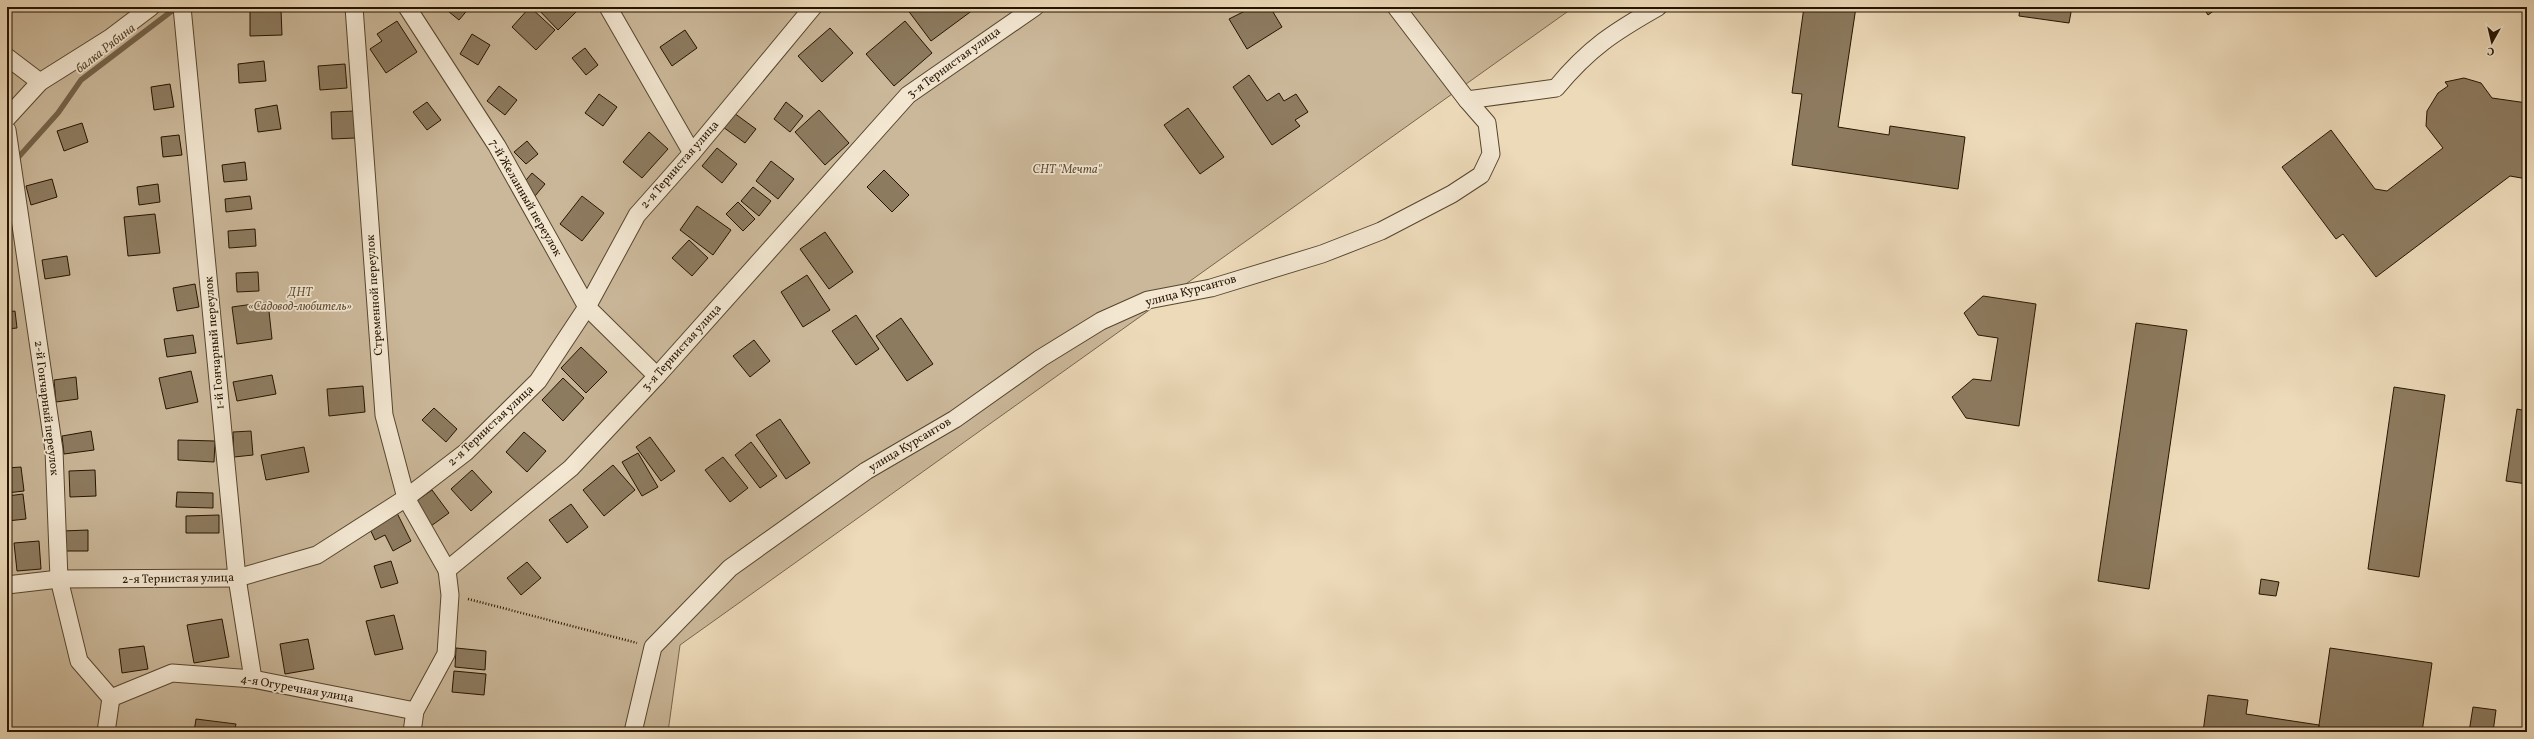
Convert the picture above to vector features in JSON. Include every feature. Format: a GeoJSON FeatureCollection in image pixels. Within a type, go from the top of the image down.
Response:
{"type":"FeatureCollection","features":[{"type":"Feature","properties":{"kind":"street"},"geometry":{"type":"LineString","coordinates":[[7,118],[40,82],[110,38],[151,7]]}},
{"type":"Feature","properties":{"kind":"street","name":"1-й Гончарный переулок"},"geometry":{"type":"LineString","coordinates":[[182,7],[237,578],[253,678]]}},
{"type":"Feature","properties":{"kind":"street","name":"Стременной переулок"},"geometry":{"type":"LineString","coordinates":[[354,7],[384,415],[406,498],[447,570]]}},
{"type":"Feature","properties":{"kind":"street","name":"7-й Желанный переулок"},"geometry":{"type":"LineString","coordinates":[[407,7],[497,146],[587,308],[658,376]]}},
{"type":"Feature","properties":{"kind":"street"},"geometry":{"type":"LineString","coordinates":[[608,7],[692,153]]}},
{"type":"Feature","properties":{"kind":"street","name":"2-я Тернистая улица"},"geometry":{"type":"LineString","coordinates":[[7,585],[59,579],[237,578],[317,555],[406,498],[466,452],[538,381],[587,308],[637,214],[692,153],[797,13],[813,7]]}},
{"type":"Feature","properties":{"kind":"street","name":"улица Курсантов"},"geometry":{"type":"LineString","coordinates":[[653,647],[730,568],[866,471],[955,419],[1041,358],[1102,321],[1148,300],[1211,288],[1322,254],[1381,231],[1452,194],[1480,175],[1491,154],[1487,123],[1467,100],[1396,7]]}},
{"type":"Feature","properties":{"kind":"street"},"geometry":{"type":"LineString","coordinates":[[1467,100],[1556,88],[1576,63],[1611,34],[1658,7]]}},
{"type":"Feature","properties":{"kind":"street","name":"3-я Тернистая улица"},"geometry":{"type":"LineString","coordinates":[[447,570],[571,468],[658,376],[908,95],[1028,8]]}},
{"type":"Feature","properties":{"kind":"street"},"geometry":{"type":"LineString","coordinates":[[7,57],[40,82]]}},
{"type":"Feature","properties":{"kind":"street","name":"2-й Гончарный переулок"},"geometry":{"type":"LineString","coordinates":[[7,130],[54,450],[59,579],[79,660],[111,698]]}},
{"type":"Feature","properties":{"kind":"street"},"geometry":{"type":"LineString","coordinates":[[412,732],[415,711],[446,654],[450,595],[447,570]]}},
{"type":"Feature","properties":{"kind":"street"},"geometry":{"type":"LineString","coordinates":[[633,732],[653,647]]}},
{"type":"Feature","properties":{"kind":"street","name":"4-я Огуречная улица"},"geometry":{"type":"LineString","coordinates":[[111,698],[172,673],[253,678],[415,711]]}},
{"type":"Feature","properties":{"kind":"street"},"geometry":{"type":"LineString","coordinates":[[106,732],[111,698]]}},
{"type":"Feature","properties":{"kind":"path"},"geometry":{"type":"LineString","coordinates":[[450,595],[653,647]]}},
{"type":"Feature","properties":{"kind":"green space","name":"ДНТ «Садовод-любитель»"},"geometry":{"type":"Polygon","coordinates":[[[7,7],[1574,7],[680,645],[668,732],[7,732],[7,7]]]}},
{"type":"Feature","properties":{"kind":"building"},"geometry":{"type":"Polygon","coordinates":[[[443,7],[470,7],[459,20],[443,7]]]}},
{"type":"Feature","properties":{"kind":"building"},"geometry":{"type":"Polygon","coordinates":[[[530,7],[555,30],[536,50],[512,27],[530,7]]]}},
{"type":"Feature","properties":{"kind":"building"},"geometry":{"type":"Polygon","coordinates":[[[536,7],[573,7],[577,11],[558,30],[536,7]]]}},
{"type":"Feature","properties":{"kind":"building"},"geometry":{"type":"Polygon","coordinates":[[[909,7],[977,7],[931,41],[907,9],[909,7]]]}},
{"type":"Feature","properties":{"kind":"building"},"geometry":{"type":"Polygon","coordinates":[[[1253,7],[1270,7],[1282,27],[1247,49],[1229,19],[1253,7]]]}},
{"type":"Feature","properties":{"kind":"building"},"geometry":{"type":"Polygon","coordinates":[[[1804,7],[1856,7],[1838,127],[1889,135],[1890,126],[1965,137],[1958,189],[1792,165],[1802,94],[1792,93],[1804,7]]]}},
{"type":"Feature","properties":{"kind":"building"},"geometry":{"type":"Polygon","coordinates":[[[2020,7],[2072,7],[2069,23],[2019,16],[2020,7]]]}},
{"type":"Feature","properties":{"kind":"building"},"geometry":{"type":"Polygon","coordinates":[[[2203,7],[2219,7],[2208,15],[2203,7]]]}},
{"type":"Feature","properties":{"kind":"building"},"geometry":{"type":"Polygon","coordinates":[[[281,10],[282,35],[250,36],[250,11],[281,10]]]}},
{"type":"Feature","properties":{"kind":"building"},"geometry":{"type":"Polygon","coordinates":[[[397,21],[417,52],[386,73],[370,49],[382,41],[377,34],[397,21]]]}},
{"type":"Feature","properties":{"kind":"building"},"geometry":{"type":"Polygon","coordinates":[[[905,21],[932,53],[894,86],[866,54],[905,21]]]}},
{"type":"Feature","properties":{"kind":"building"},"geometry":{"type":"Polygon","coordinates":[[[830,28],[853,53],[822,82],[798,56],[830,28]]]}},
{"type":"Feature","properties":{"kind":"building"},"geometry":{"type":"Polygon","coordinates":[[[685,30],[697,48],[672,66],[660,47],[685,30]]]}},
{"type":"Feature","properties":{"kind":"building"},"geometry":{"type":"Polygon","coordinates":[[[472,34],[490,45],[478,65],[460,54],[472,34]]]}},
{"type":"Feature","properties":{"kind":"building"},"geometry":{"type":"Polygon","coordinates":[[[585,48],[598,65],[586,75],[572,58],[585,48]]]}},
{"type":"Feature","properties":{"kind":"building"},"geometry":{"type":"Polygon","coordinates":[[[264,61],[266,81],[239,83],[238,64],[264,61]]]}},
{"type":"Feature","properties":{"kind":"building"},"geometry":{"type":"Polygon","coordinates":[[[345,64],[347,88],[320,90],[318,66],[345,64]]]}},
{"type":"Feature","properties":{"kind":"building"},"geometry":{"type":"Polygon","coordinates":[[[1249,75],[1267,101],[1279,93],[1284,101],[1296,94],[1308,112],[1295,120],[1300,126],[1272,145],[1233,87],[1249,75]]]}},
{"type":"Feature","properties":{"kind":"building"},"geometry":{"type":"Polygon","coordinates":[[[2464,78],[2481,83],[2492,98],[2527,103],[2527,179],[2510,176],[2376,277],[2343,234],[2336,239],[2282,167],[2331,130],[2375,189],[2387,191],[2443,148],[2426,126],[2427,111],[2438,93],[2448,86],[2445,82],[2464,78]]]}},
{"type":"Feature","properties":{"kind":"building"},"geometry":{"type":"Polygon","coordinates":[[[170,84],[174,107],[154,110],[151,87],[170,84]]]}},
{"type":"Feature","properties":{"kind":"building"},"geometry":{"type":"Polygon","coordinates":[[[499,86],[517,100],[505,115],[487,101],[499,86]]]}},
{"type":"Feature","properties":{"kind":"building"},"geometry":{"type":"Polygon","coordinates":[[[599,94],[617,107],[603,126],[585,113],[599,94]]]}},
{"type":"Feature","properties":{"kind":"building"},"geometry":{"type":"Polygon","coordinates":[[[427,102],[441,120],[427,130],[413,112],[427,102]]]}},
{"type":"Feature","properties":{"kind":"building"},"geometry":{"type":"Polygon","coordinates":[[[786,102],[803,116],[790,132],[774,119],[786,102]]]}},
{"type":"Feature","properties":{"kind":"building"},"geometry":{"type":"Polygon","coordinates":[[[277,105],[281,129],[258,132],[255,109],[277,105]]]}},
{"type":"Feature","properties":{"kind":"building"},"geometry":{"type":"Polygon","coordinates":[[[1188,108],[1224,157],[1200,174],[1164,125],[1188,108]]]}},
{"type":"Feature","properties":{"kind":"building"},"geometry":{"type":"Polygon","coordinates":[[[819,110],[849,143],[825,165],[795,132],[819,110]]]}},
{"type":"Feature","properties":{"kind":"building"},"geometry":{"type":"Polygon","coordinates":[[[354,111],[355,138],[332,139],[331,112],[354,111]]]}},
{"type":"Feature","properties":{"kind":"building"},"geometry":{"type":"Polygon","coordinates":[[[734,113],[756,129],[745,143],[723,127],[734,113]]]}},
{"type":"Feature","properties":{"kind":"building"},"geometry":{"type":"Polygon","coordinates":[[[82,123],[88,142],[64,151],[57,131],[82,123]]]}},
{"type":"Feature","properties":{"kind":"building"},"geometry":{"type":"Polygon","coordinates":[[[649,132],[668,149],[642,178],[623,162],[649,132]]]}},
{"type":"Feature","properties":{"kind":"building"},"geometry":{"type":"Polygon","coordinates":[[[179,135],[182,155],[163,157],[161,137],[179,135]]]}},
{"type":"Feature","properties":{"kind":"building"},"geometry":{"type":"Polygon","coordinates":[[[527,141],[538,154],[526,164],[514,152],[527,141]]]}},
{"type":"Feature","properties":{"kind":"building"},"geometry":{"type":"Polygon","coordinates":[[[717,148],[737,164],[722,183],[702,166],[717,148]]]}},
{"type":"Feature","properties":{"kind":"building"},"geometry":{"type":"Polygon","coordinates":[[[771,161],[794,179],[778,199],[756,181],[771,161]]]}},
{"type":"Feature","properties":{"kind":"building"},"geometry":{"type":"Polygon","coordinates":[[[245,162],[247,180],[224,182],[222,165],[245,162]]]}},
{"type":"Feature","properties":{"kind":"building"},"geometry":{"type":"Polygon","coordinates":[[[884,170],[909,195],[892,212],[867,187],[884,170]]]}},
{"type":"Feature","properties":{"kind":"building"},"geometry":{"type":"Polygon","coordinates":[[[532,173],[545,184],[535,196],[522,185],[532,173]]]}},
{"type":"Feature","properties":{"kind":"building"},"geometry":{"type":"Polygon","coordinates":[[[52,179],[57,197],[31,205],[26,186],[52,179]]]}},
{"type":"Feature","properties":{"kind":"building"},"geometry":{"type":"Polygon","coordinates":[[[158,184],[160,202],[139,205],[137,187],[158,184]]]}},
{"type":"Feature","properties":{"kind":"building"},"geometry":{"type":"Polygon","coordinates":[[[753,187],[771,201],[759,216],[741,201],[753,187]]]}},
{"type":"Feature","properties":{"kind":"building"},"geometry":{"type":"Polygon","coordinates":[[[250,196],[252,209],[226,212],[225,199],[250,196]]]}},
{"type":"Feature","properties":{"kind":"building"},"geometry":{"type":"Polygon","coordinates":[[[582,196],[604,213],[582,241],[560,224],[582,196]]]}},
{"type":"Feature","properties":{"kind":"building"},"geometry":{"type":"Polygon","coordinates":[[[738,202],[755,219],[743,231],[726,214],[738,202]]]}},
{"type":"Feature","properties":{"kind":"building"},"geometry":{"type":"Polygon","coordinates":[[[697,206],[731,230],[713,255],[680,230],[697,206]]]}},
{"type":"Feature","properties":{"kind":"building"},"geometry":{"type":"Polygon","coordinates":[[[155,214],[160,253],[128,256],[124,217],[155,214]]]}},
{"type":"Feature","properties":{"kind":"building"},"geometry":{"type":"Polygon","coordinates":[[[255,229],[256,246],[229,248],[228,231],[255,229]]]}},
{"type":"Feature","properties":{"kind":"building"},"geometry":{"type":"Polygon","coordinates":[[[825,232],[853,272],[829,289],[800,249],[825,232]]]}},
{"type":"Feature","properties":{"kind":"building"},"geometry":{"type":"Polygon","coordinates":[[[689,240],[708,258],[692,276],[672,258],[689,240]]]}},
{"type":"Feature","properties":{"kind":"building"},"geometry":{"type":"Polygon","coordinates":[[[67,256],[70,275],[45,279],[42,260],[67,256]]]}},
{"type":"Feature","properties":{"kind":"building"},"geometry":{"type":"Polygon","coordinates":[[[258,272],[259,291],[237,292],[236,273],[258,272]]]}},
{"type":"Feature","properties":{"kind":"building"},"geometry":{"type":"Polygon","coordinates":[[[807,275],[830,310],[803,327],[781,292],[807,275]]]}},
{"type":"Feature","properties":{"kind":"building"},"geometry":{"type":"Polygon","coordinates":[[[195,284],[199,307],[177,311],[173,288],[195,284]]]}},
{"type":"Feature","properties":{"kind":"building"},"geometry":{"type":"Polygon","coordinates":[[[1983,296],[2036,304],[2019,426],[1966,418],[1952,397],[1973,379],[1991,381],[1998,338],[1978,335],[1964,313],[1983,296]]]}},
{"type":"Feature","properties":{"kind":"building"},"geometry":{"type":"Polygon","coordinates":[[[268,302],[272,339],[237,344],[232,307],[268,302]]]}},
{"type":"Feature","properties":{"kind":"building"},"geometry":{"type":"Polygon","coordinates":[[[15,311],[17,328],[7,329],[7,312],[15,311]]]}},
{"type":"Feature","properties":{"kind":"building"},"geometry":{"type":"Polygon","coordinates":[[[856,315],[879,349],[856,365],[832,331],[856,315]]]}},
{"type":"Feature","properties":{"kind":"building"},"geometry":{"type":"Polygon","coordinates":[[[901,318],[933,364],[907,381],[876,336],[901,318]]]}},
{"type":"Feature","properties":{"kind":"building"},"geometry":{"type":"Polygon","coordinates":[[[2136,323],[2187,330],[2149,589],[2098,581],[2136,323]]]}},
{"type":"Feature","properties":{"kind":"building"},"geometry":{"type":"Polygon","coordinates":[[[193,335],[196,353],[167,357],[164,339],[193,335]]]}},
{"type":"Feature","properties":{"kind":"building"},"geometry":{"type":"Polygon","coordinates":[[[754,340],[770,361],[750,377],[733,356],[754,340]]]}},
{"type":"Feature","properties":{"kind":"building"},"geometry":{"type":"Polygon","coordinates":[[[581,347],[607,372],[586,393],[561,368],[581,347]]]}},
{"type":"Feature","properties":{"kind":"building"},"geometry":{"type":"Polygon","coordinates":[[[191,371],[198,402],[166,409],[159,378],[191,371]]]}},
{"type":"Feature","properties":{"kind":"building"},"geometry":{"type":"Polygon","coordinates":[[[272,375],[276,394],[237,401],[233,382],[272,375]]]}},
{"type":"Feature","properties":{"kind":"building"},"geometry":{"type":"Polygon","coordinates":[[[76,377],[78,399],[56,402],[54,380],[76,377]]]}},
{"type":"Feature","properties":{"kind":"building"},"geometry":{"type":"Polygon","coordinates":[[[563,378],[584,398],[563,421],[542,400],[563,378]]]}},
{"type":"Feature","properties":{"kind":"building"},"geometry":{"type":"Polygon","coordinates":[[[363,386],[365,412],[329,416],[327,389],[363,386]]]}},
{"type":"Feature","properties":{"kind":"building"},"geometry":{"type":"Polygon","coordinates":[[[2394,387],[2445,395],[2419,577],[2368,569],[2394,387]]]}},
{"type":"Feature","properties":{"kind":"building"},"geometry":{"type":"Polygon","coordinates":[[[434,408],[457,429],[446,442],[422,420],[434,408]]]}},
{"type":"Feature","properties":{"kind":"building"},"geometry":{"type":"Polygon","coordinates":[[[2517,409],[2527,411],[2527,484],[2506,481],[2517,409]]]}},
{"type":"Feature","properties":{"kind":"building"},"geometry":{"type":"Polygon","coordinates":[[[780,419],[810,463],[786,479],[756,435],[780,419]]]}},
{"type":"Feature","properties":{"kind":"building"},"geometry":{"type":"Polygon","coordinates":[[[91,431],[94,450],[64,454],[62,436],[91,431]]]}},
{"type":"Feature","properties":{"kind":"building"},"geometry":{"type":"Polygon","coordinates":[[[251,431],[253,455],[234,457],[233,432],[251,431]]]}},
{"type":"Feature","properties":{"kind":"building"},"geometry":{"type":"Polygon","coordinates":[[[524,432],[546,451],[527,472],[506,452],[524,432]]]}},
{"type":"Feature","properties":{"kind":"building"},"geometry":{"type":"Polygon","coordinates":[[[650,437],[675,471],[661,481],[636,447],[650,437]]]}},
{"type":"Feature","properties":{"kind":"building"},"geometry":{"type":"Polygon","coordinates":[[[178,440],[215,441],[214,462],[178,460],[178,440]]]}},
{"type":"Feature","properties":{"kind":"building"},"geometry":{"type":"Polygon","coordinates":[[[751,442],[777,476],[760,488],[735,455],[751,442]]]}},
{"type":"Feature","properties":{"kind":"building"},"geometry":{"type":"Polygon","coordinates":[[[304,447],[309,472],[266,480],[261,455],[304,447]]]}},
{"type":"Feature","properties":{"kind":"building"},"geometry":{"type":"Polygon","coordinates":[[[638,453],[658,487],[642,496],[622,462],[638,453]]]}},
{"type":"Feature","properties":{"kind":"building"},"geometry":{"type":"Polygon","coordinates":[[[723,457],[748,488],[730,502],[705,470],[723,457]]]}},
{"type":"Feature","properties":{"kind":"building"},"geometry":{"type":"Polygon","coordinates":[[[613,465],[635,490],[604,516],[583,490],[613,465]]]}},
{"type":"Feature","properties":{"kind":"building"},"geometry":{"type":"Polygon","coordinates":[[[21,467],[24,491],[7,493],[7,468],[21,467]]]}},
{"type":"Feature","properties":{"kind":"building"},"geometry":{"type":"Polygon","coordinates":[[[95,470],[96,496],[70,497],[69,471],[95,470]]]}},
{"type":"Feature","properties":{"kind":"building"},"geometry":{"type":"Polygon","coordinates":[[[472,470],[492,492],[471,511],[451,489],[472,470]]]}},
{"type":"Feature","properties":{"kind":"building"},"geometry":{"type":"Polygon","coordinates":[[[432,490],[449,513],[431,526],[415,502],[432,490]]]}},
{"type":"Feature","properties":{"kind":"building"},"geometry":{"type":"Polygon","coordinates":[[[177,492],[213,493],[213,508],[176,507],[177,492]]]}},
{"type":"Feature","properties":{"kind":"building"},"geometry":{"type":"Polygon","coordinates":[[[23,494],[26,519],[7,521],[7,496],[23,494]]]}},
{"type":"Feature","properties":{"kind":"building"},"geometry":{"type":"Polygon","coordinates":[[[571,504],[588,527],[567,543],[549,520],[571,504]]]}},
{"type":"Feature","properties":{"kind":"building"},"geometry":{"type":"Polygon","coordinates":[[[397,513],[411,541],[393,551],[385,535],[375,540],[369,527],[397,513]]]}},
{"type":"Feature","properties":{"kind":"building"},"geometry":{"type":"Polygon","coordinates":[[[219,515],[219,533],[186,533],[186,516],[219,515]]]}},
{"type":"Feature","properties":{"kind":"building"},"geometry":{"type":"Polygon","coordinates":[[[88,530],[88,551],[63,551],[62,531],[88,530]]]}},
{"type":"Feature","properties":{"kind":"building"},"geometry":{"type":"Polygon","coordinates":[[[39,541],[41,569],[17,571],[14,543],[39,541]]]}},
{"type":"Feature","properties":{"kind":"building"},"geometry":{"type":"Polygon","coordinates":[[[391,561],[398,583],[381,588],[374,566],[391,561]]]}},
{"type":"Feature","properties":{"kind":"building"},"geometry":{"type":"Polygon","coordinates":[[[527,562],[541,578],[521,595],[507,578],[527,562]]]}},
{"type":"Feature","properties":{"kind":"building"},"geometry":{"type":"Polygon","coordinates":[[[2261,579],[2279,582],[2276,596],[2259,594],[2261,579]]]}},
{"type":"Feature","properties":{"kind":"building"},"geometry":{"type":"Polygon","coordinates":[[[394,615],[403,649],[375,655],[366,621],[394,615]]]}},
{"type":"Feature","properties":{"kind":"building"},"geometry":{"type":"Polygon","coordinates":[[[222,619],[229,657],[194,663],[187,625],[222,619]]]}},
{"type":"Feature","properties":{"kind":"building"},"geometry":{"type":"Polygon","coordinates":[[[308,639],[314,669],[285,674],[280,644],[308,639]]]}},
{"type":"Feature","properties":{"kind":"building"},"geometry":{"type":"Polygon","coordinates":[[[144,646],[148,669],[122,673],[119,649],[144,646]]]}},
{"type":"Feature","properties":{"kind":"building"},"geometry":{"type":"Polygon","coordinates":[[[456,648],[486,651],[485,670],[455,667],[456,648]]]}},
{"type":"Feature","properties":{"kind":"building"},"geometry":{"type":"Polygon","coordinates":[[[2330,648],[2432,663],[2422,732],[2318,732],[2330,648]]]}},
{"type":"Feature","properties":{"kind":"building"},"geometry":{"type":"Polygon","coordinates":[[[454,671],[486,674],[484,695],[452,692],[454,671]]]}},
{"type":"Feature","properties":{"kind":"building"},"geometry":{"type":"Polygon","coordinates":[[[2208,695],[2248,700],[2246,714],[2319,725],[2318,732],[2203,732],[2208,695]]]}},
{"type":"Feature","properties":{"kind":"building"},"geometry":{"type":"Polygon","coordinates":[[[2473,707],[2496,710],[2493,732],[2469,732],[2473,707]]]}},
{"type":"Feature","properties":{"kind":"building"},"geometry":{"type":"Polygon","coordinates":[[[196,719],[236,724],[234,732],[194,732],[196,719]]]}},
{"type":"Feature","properties":{"kind":"waterway","name":"балка Рябина"},"geometry":{"type":"LineString","coordinates":[[15,161],[58,113],[81,80],[177,7]]}},
{"type":"Feature","properties":{"kind":"park label","name":"СНТ \"Мечта\""},"geometry":{"type":"Point","coordinates":[1067,170]}}]}
